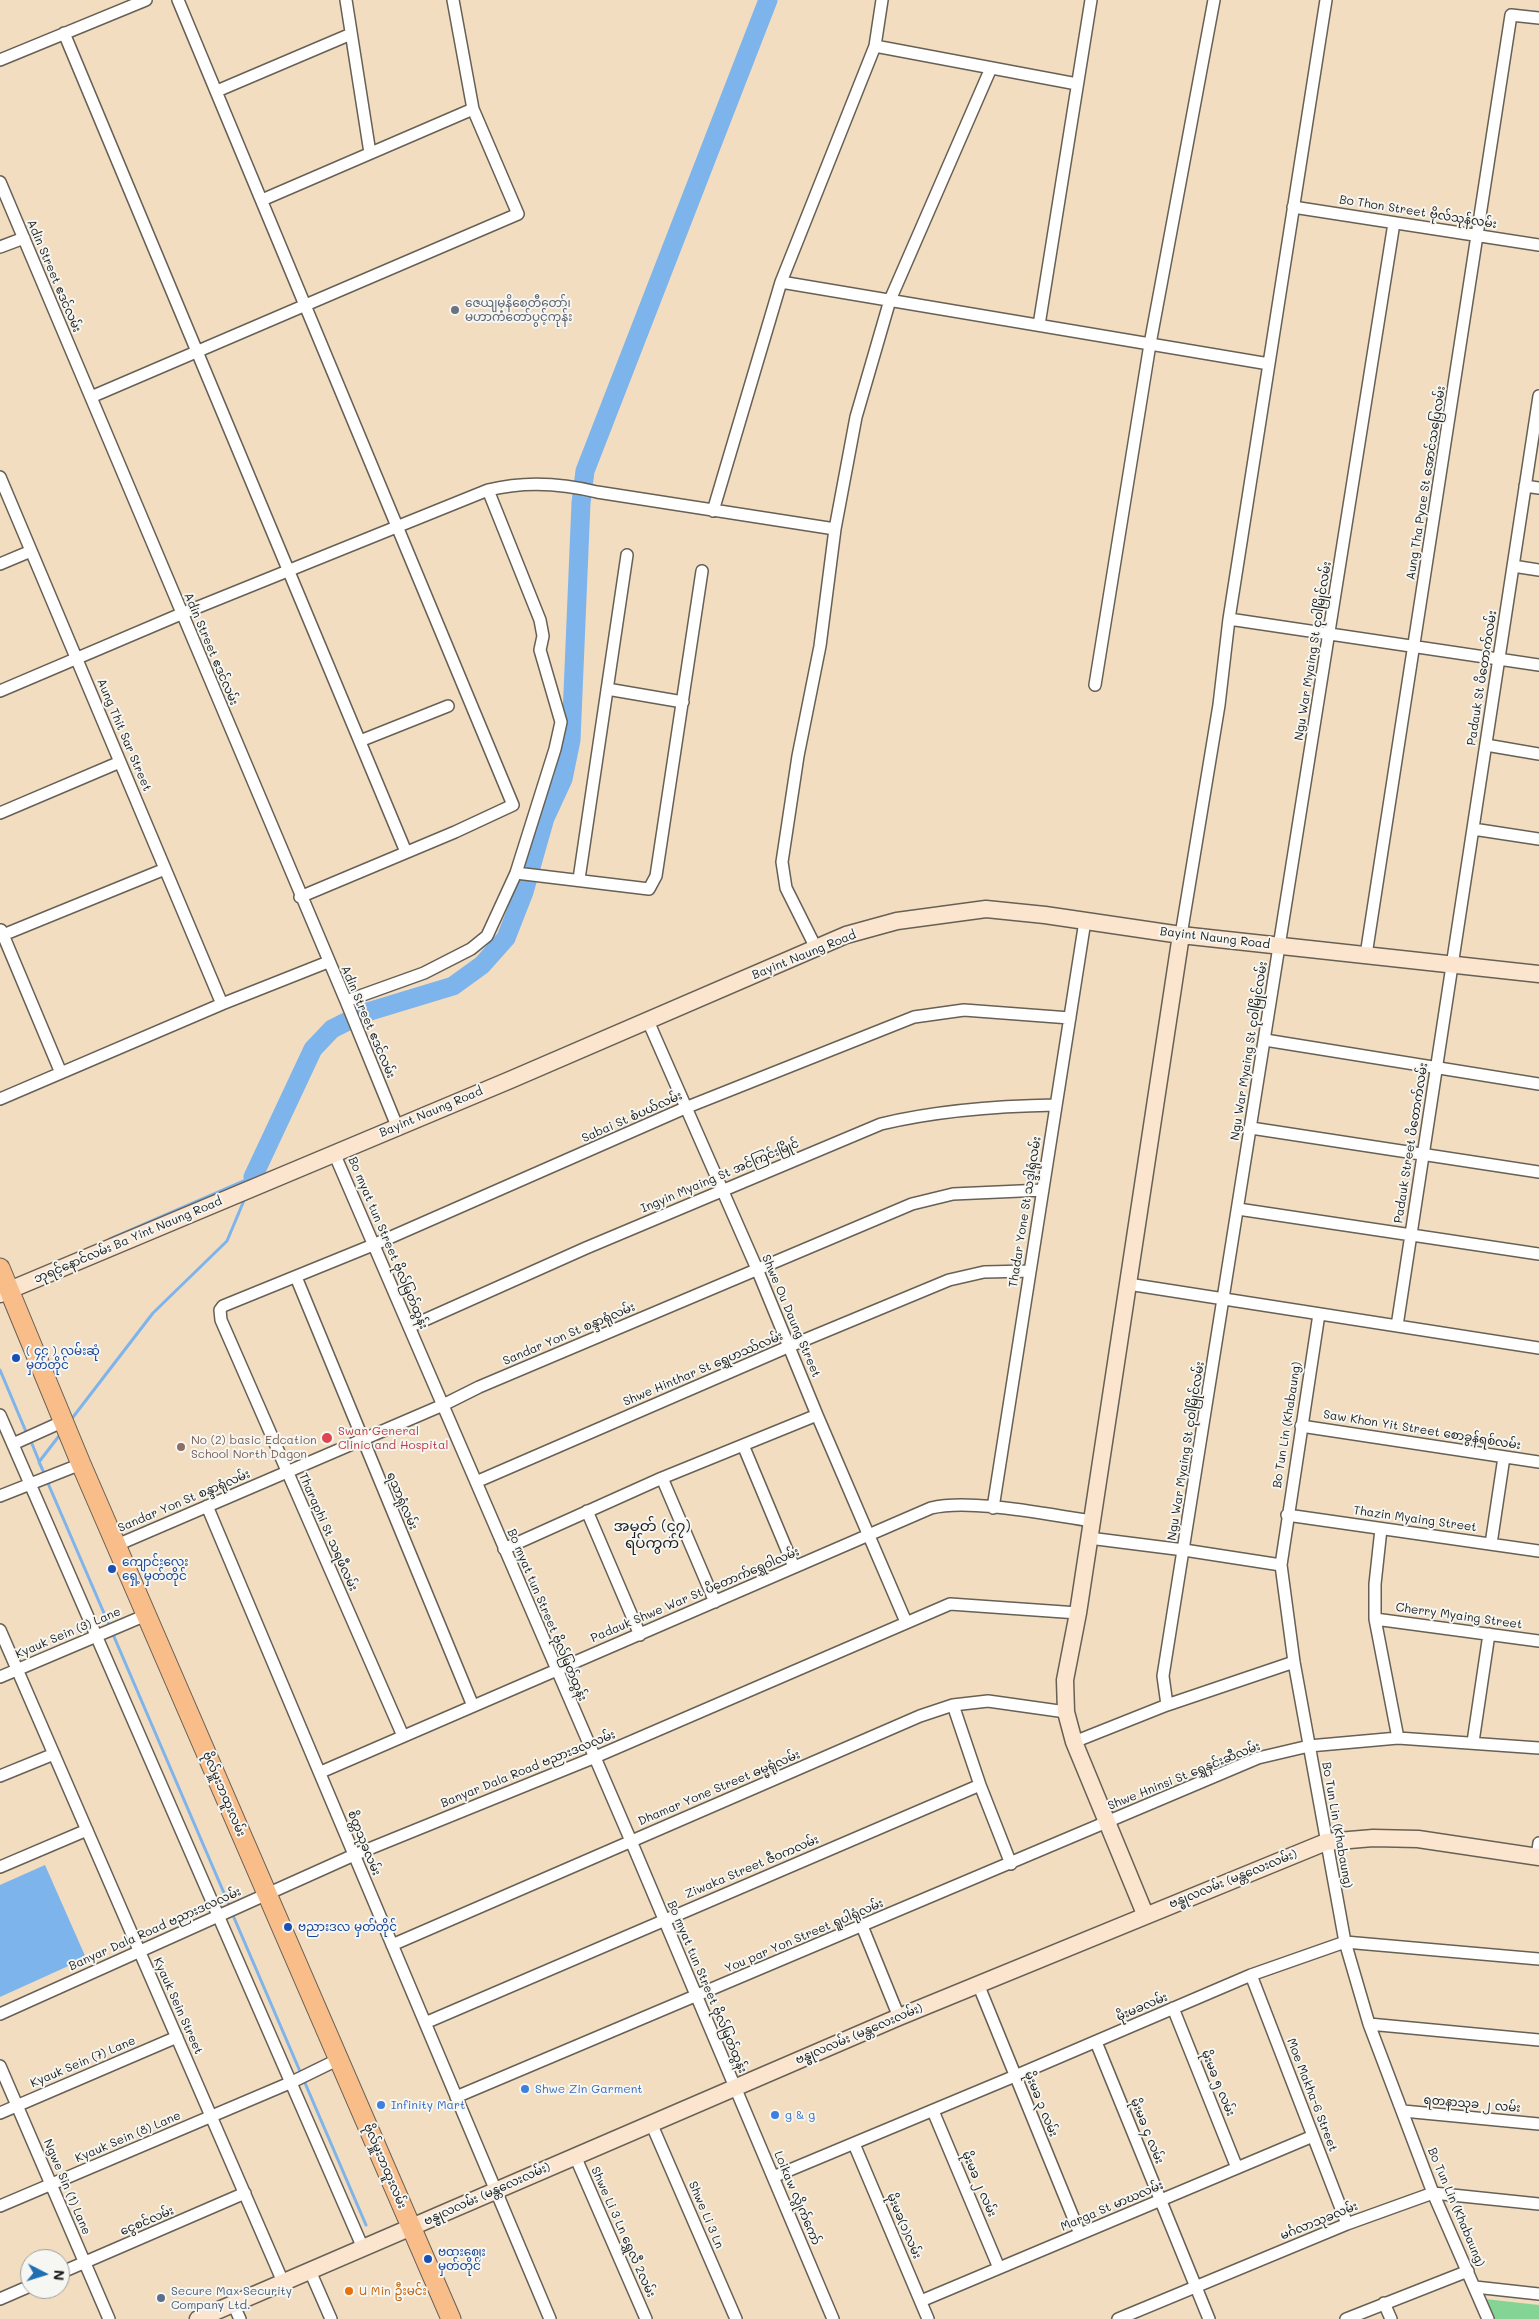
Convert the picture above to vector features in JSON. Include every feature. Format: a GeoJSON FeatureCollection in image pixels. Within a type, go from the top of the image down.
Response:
{"type":"FeatureCollection","features":[{"type":"Feature","properties":{"kind":"main road","name":"ဗိုလ်မှူးဘထူးလမ်း"},"geometry":{"type":"LineString","coordinates":[[0,1268],[5,1292],[73,1467],[117,1545],[451,2319]]}},
{"type":"Feature","properties":{"kind":"street"},"geometry":{"type":"LineString","coordinates":[[0,60],[146,0]]}},
{"type":"Feature","properties":{"kind":"street"},"geometry":{"type":"LineString","coordinates":[[178,0],[513,805],[455,832],[300,897]]}},
{"type":"Feature","properties":{"kind":"street"},"geometry":{"type":"LineString","coordinates":[[346,0],[370,153]]}},
{"type":"Feature","properties":{"kind":"street"},"geometry":{"type":"LineString","coordinates":[[90,398],[518,214],[473,110],[453,0]]}},
{"type":"Feature","properties":{"kind":"street"},"geometry":{"type":"LineString","coordinates":[[713,511],[781,282],[875,46],[882,0]]}},
{"type":"Feature","properties":{"kind":"street"},"geometry":{"type":"LineString","coordinates":[[1039,325],[1091,0]]}},
{"type":"Feature","properties":{"kind":"street"},"geometry":{"type":"LineString","coordinates":[[1095,685],[1150,344],[1214,0]]}},
{"type":"Feature","properties":{"kind":"street"},"geometry":{"type":"LineString","coordinates":[[1145,1914],[1074,1742],[1066,1712],[1065,1680],[1078,1613],[1181,935],[1218,705],[1229,619],[1326,0]]}},
{"type":"Feature","properties":{"kind":"street","name":"Aung Tha Pyae St အောင်သပြေလမ်း"},"geometry":{"type":"LineString","coordinates":[[1366,955],[1511,15],[1539,18]]}},
{"type":"Feature","properties":{"kind":"street"},"geometry":{"type":"LineString","coordinates":[[64,33],[406,852]]}},
{"type":"Feature","properties":{"kind":"street"},"geometry":{"type":"LineString","coordinates":[[217,91],[351,34]]}},
{"type":"Feature","properties":{"kind":"street"},"geometry":{"type":"LineString","coordinates":[[875,46],[1077,84]]}},
{"type":"Feature","properties":{"kind":"street"},"geometry":{"type":"LineString","coordinates":[[816,948],[786,888],[782,862],[798,756],[820,646],[835,529],[856,417],[890,300],[991,68]]}},
{"type":"Feature","properties":{"kind":"street"},"geometry":{"type":"LineString","coordinates":[[262,200],[473,110]]}},
{"type":"Feature","properties":{"kind":"street","name":"Adin Street ဧဒင်လမ်း"},"geometry":{"type":"LineString","coordinates":[[0,182],[397,1126]]}},
{"type":"Feature","properties":{"kind":"street","name":"Bo Thon Street ဗိုလ်သုန်လမ်း"},"geometry":{"type":"LineString","coordinates":[[1293,207],[1539,245]]}},
{"type":"Feature","properties":{"kind":"street","name":"Ngu War Myaing St ငုဝါမြိုင်လမ်း"},"geometry":{"type":"LineString","coordinates":[[1167,1705],[1163,1676],[1394,223]]}},
{"type":"Feature","properties":{"kind":"street"},"geometry":{"type":"LineString","coordinates":[[0,247],[24,238]]}},
{"type":"Feature","properties":{"kind":"street"},"geometry":{"type":"LineString","coordinates":[[781,282],[1269,364]]}},
{"type":"Feature","properties":{"kind":"street","name":"Padauk St ပိတောက်လမ်း"},"geometry":{"type":"LineString","coordinates":[[1452,964],[1539,396]]}},
{"type":"Feature","properties":{"kind":"street","name":"Aung Thit Sar Street"},"geometry":{"type":"LineString","coordinates":[[0,477],[222,1004]]}},
{"type":"Feature","properties":{"kind":"street"},"geometry":{"type":"LineString","coordinates":[[0,691],[76,657],[396,527],[488,490],[510,485],[566,485],[713,511],[835,529]]}},
{"type":"Feature","properties":{"kind":"street"},"geometry":{"type":"LineString","coordinates":[[1525,486],[1539,488]]}},
{"type":"Feature","properties":{"kind":"street"},"geometry":{"type":"LineString","coordinates":[[348,1006],[424,973],[471,949],[487,936],[521,873],[556,748],[562,722],[540,650],[542,636],[540,620],[488,490]]}},
{"type":"Feature","properties":{"kind":"street"},"geometry":{"type":"LineString","coordinates":[[0,564],[31,551]]}},
{"type":"Feature","properties":{"kind":"street"},"geometry":{"type":"LineString","coordinates":[[579,879],[627,555]]}},
{"type":"Feature","properties":{"kind":"street"},"geometry":{"type":"LineString","coordinates":[[1513,566],[1539,570]]}},
{"type":"Feature","properties":{"kind":"street"},"geometry":{"type":"LineString","coordinates":[[521,873],[649,889],[653,884],[656,876],[702,571]]}},
{"type":"Feature","properties":{"kind":"street"},"geometry":{"type":"LineString","coordinates":[[1229,619],[1539,664]]}},
{"type":"Feature","properties":{"kind":"street"},"geometry":{"type":"LineString","coordinates":[[607,689],[683,702]]}},
{"type":"Feature","properties":{"kind":"street"},"geometry":{"type":"LineString","coordinates":[[360,741],[448,706]]}},
{"type":"Feature","properties":{"kind":"street"},"geometry":{"type":"LineString","coordinates":[[1486,746],[1539,754]]}},
{"type":"Feature","properties":{"kind":"street"},"geometry":{"type":"LineString","coordinates":[[0,813],[120,762]]}},
{"type":"Feature","properties":{"kind":"street"},"geometry":{"type":"LineString","coordinates":[[1473,829],[1539,839]]}},
{"type":"Feature","properties":{"kind":"street"},"geometry":{"type":"LineString","coordinates":[[61,1073],[1,931],[166,869]]}},
{"type":"Feature","properties":{"kind":"street","name":"Bayint Naung Road"},"geometry":{"type":"LineString","coordinates":[[255,1186],[648,1021],[846,935],[897,922],[986,910],[1085,921],[1181,935],[1539,974]]}},
{"type":"Feature","properties":{"kind":"street","name":"Thadar Yone St သဒ္ဒါရုံလမ်း"},"geometry":{"type":"LineString","coordinates":[[993,1508],[1085,921]]}},
{"type":"Feature","properties":{"kind":"street"},"geometry":{"type":"LineString","coordinates":[[0,1099],[222,1004],[328,962]]}},
{"type":"Feature","properties":{"kind":"street","name":"Padauk Street ပိတောက်လမ်း"},"geometry":{"type":"LineString","coordinates":[[1397,1326],[1452,964]]}},
{"type":"Feature","properties":{"kind":"street","name":"Sabai St စံပယ်လမ်း"},"geometry":{"type":"LineString","coordinates":[[220,1310],[223,1306],[374,1245],[685,1108],[914,1017],[964,1010],[1070,1018]]}},
{"type":"Feature","properties":{"kind":"street","name":"Shwe Ou Daung Street"},"geometry":{"type":"LineString","coordinates":[[648,1021],[721,1191],[757,1269],[906,1622]]}},
{"type":"Feature","properties":{"kind":"street"},"geometry":{"type":"LineString","coordinates":[[1265,1040],[1437,1066],[1539,1084]]}},
{"type":"Feature","properties":{"kind":"street","name":"Ingyin Myaing St အင်ကြင်းမြိုင်"},"geometry":{"type":"LineString","coordinates":[[409,1326],[881,1124],[918,1115],[989,1106],[1056,1105]]}},
{"type":"Feature","properties":{"kind":"street"},"geometry":{"type":"LineString","coordinates":[[1251,1128],[1539,1172]]}},
{"type":"Feature","properties":{"kind":"street","name":"Bo myat tun Street ဗိုလ်မြတ်ထွန်း"},"geometry":{"type":"LineString","coordinates":[[334,1153],[736,2087]]}},
{"type":"Feature","properties":{"kind":"street","name":"ဘုရင့်နောင်လမ်း Ba Yint Naung Road"},"geometry":{"type":"LineString","coordinates":[[5,1292],[255,1186]]}},
{"type":"Feature","properties":{"kind":"street","name":"Sandar Yon St စန္ဒာရုံလမ်း"},"geometry":{"type":"LineString","coordinates":[[117,1545],[443,1405],[479,1387],[912,1204],[953,1194],[1043,1190]]}},
{"type":"Feature","properties":{"kind":"street"},"geometry":{"type":"LineString","coordinates":[[1238,1209],[1539,1254]]}},
{"type":"Feature","properties":{"kind":"street","name":"Shwe Hinthar St ရွှေဟဿ်လမ်း"},"geometry":{"type":"LineString","coordinates":[[476,1482],[790,1346],[949,1280],[984,1272],[1030,1271]]}},
{"type":"Feature","properties":{"kind":"street","name":"ရသာရုံလမ်း"},"geometry":{"type":"LineString","coordinates":[[296,1277],[473,1706]]}},
{"type":"Feature","properties":{"kind":"street"},"geometry":{"type":"LineString","coordinates":[[1128,1284],[1539,1348]]}},
{"type":"Feature","properties":{"kind":"street","name":"Tharaphi St သရဖီလမ်း"},"geometry":{"type":"LineString","coordinates":[[220,1310],[221,1320],[403,1736]]}},
{"type":"Feature","properties":{"kind":"street","name":"Bo Tun Lin (Khabaung)"},"geometry":{"type":"LineString","coordinates":[[1319,1314],[1287,1515],[1281,1565],[1294,1662],[1345,1942],[1369,2024],[1433,2193],[1488,2319]]}},
{"type":"Feature","properties":{"kind":"street"},"geometry":{"type":"LineString","coordinates":[[0,1415],[35,1481],[217,1917],[294,2081],[363,2248]]}},
{"type":"Feature","properties":{"kind":"street"},"geometry":{"type":"LineString","coordinates":[[504,1549],[662,1478],[817,1415]]}},
{"type":"Feature","properties":{"kind":"street"},"geometry":{"type":"LineString","coordinates":[[16,1442],[57,1424]]}},
{"type":"Feature","properties":{"kind":"street","name":"Saw Khon Yit Street စောခွန်ရစ်လမ်း"},"geometry":{"type":"LineString","coordinates":[[1301,1426],[1539,1462]]}},
{"type":"Feature","properties":{"kind":"street"},"geometry":{"type":"LineString","coordinates":[[743,1445],[794,1567]]}},
{"type":"Feature","properties":{"kind":"street"},"geometry":{"type":"LineString","coordinates":[[1491,1544],[1504,1456]]}},
{"type":"Feature","properties":{"kind":"street"},"geometry":{"type":"LineString","coordinates":[[0,1496],[73,1467]]}},
{"type":"Feature","properties":{"kind":"street"},"geometry":{"type":"LineString","coordinates":[[662,1478],[714,1602]]}},
{"type":"Feature","properties":{"kind":"street","name":"Padauk Shwe War St ပိတောက်ရွှေဝါလမ်း"},"geometry":{"type":"LineString","coordinates":[[321,1772],[931,1508],[945,1504],[1092,1520]]}},
{"type":"Feature","properties":{"kind":"street","name":"စိတ္တသုခလမ်း"},"geometry":{"type":"LineString","coordinates":[[207,1506],[321,1772],[354,1855],[550,2319]]}},
{"type":"Feature","properties":{"kind":"street"},"geometry":{"type":"LineString","coordinates":[[587,1512],[640,1635]]}},
{"type":"Feature","properties":{"kind":"street","name":"Thazin Myaing Street"},"geometry":{"type":"LineString","coordinates":[[1287,1515],[1539,1551]]}},
{"type":"Feature","properties":{"kind":"street"},"geometry":{"type":"LineString","coordinates":[[1382,1529],[1375,1584],[1375,1619],[1398,1738]]}},
{"type":"Feature","properties":{"kind":"street"},"geometry":{"type":"LineString","coordinates":[[1089,1538],[1281,1565]]}},
{"type":"Feature","properties":{"kind":"street","name":"Banyar Dala Road ဗညားဒလလမ်း"},"geometry":{"type":"LineString","coordinates":[[0,2014],[354,1855],[593,1758],[950,1604],[1078,1613]]}},
{"type":"Feature","properties":{"kind":"street","name":"Kyauk Sein (3) Lane"},"geometry":{"type":"LineString","coordinates":[[0,1677],[146,1615]]}},
{"type":"Feature","properties":{"kind":"street","name":"Cherry Myaing Street"},"geometry":{"type":"LineString","coordinates":[[1375,1619],[1539,1641]]}},
{"type":"Feature","properties":{"kind":"street","name":"Kyauk Sein Street"},"geometry":{"type":"LineString","coordinates":[[0,1630],[283,2282]]}},
{"type":"Feature","properties":{"kind":"street"},"geometry":{"type":"LineString","coordinates":[[1473,1742],[1489,1634]]}},
{"type":"Feature","properties":{"kind":"street"},"geometry":{"type":"LineString","coordinates":[[1074,1742],[1167,1705],[1294,1662]]}},
{"type":"Feature","properties":{"kind":"street","name":"Dhamar Yone Street ဓမ္မရုံလမ်း"},"geometry":{"type":"LineString","coordinates":[[392,1945],[920,1716],[953,1705],[988,1701],[1066,1712]]}},
{"type":"Feature","properties":{"kind":"street"},"geometry":{"type":"LineString","coordinates":[[953,1705],[980,1785],[1011,1864]]}},
{"type":"Feature","properties":{"kind":"street","name":"Shwe Hninsi St ရွှေနှင်းဆီလမ်း"},"geometry":{"type":"LineString","coordinates":[[1107,1823],[1258,1758],[1309,1746],[1398,1738],[1539,1748]]}},
{"type":"Feature","properties":{"kind":"street"},"geometry":{"type":"LineString","coordinates":[[0,1776],[54,1754]]}},
{"type":"Feature","properties":{"kind":"street","name":"Ziwaka Street ဇီဝကလမ်း"},"geometry":{"type":"LineString","coordinates":[[425,2023],[980,1785]]}},
{"type":"Feature","properties":{"kind":"street","name":"You par Yon Street ရူပါရုံလမ်း"},"geometry":{"type":"LineString","coordinates":[[456,2097],[1107,1823]]}},
{"type":"Feature","properties":{"kind":"street"},"geometry":{"type":"LineString","coordinates":[[0,1867],[87,1830]]}},
{"type":"Feature","properties":{"kind":"street","name":"ဗန္ဓုလလမ်း (မန္တလေးလမ်း)"},"geometry":{"type":"LineString","coordinates":[[198,2319],[899,2017],[1145,1914],[1326,1842],[1373,1838],[1418,1839],[1538,1853]]}},
{"type":"Feature","properties":{"kind":"street"},"geometry":{"type":"LineString","coordinates":[[862,1926],[899,2017]]}},
{"type":"Feature","properties":{"kind":"street","name":"မိုးမခလမ်း"},"geometry":{"type":"LineString","coordinates":[[773,2177],[1251,1975],[1345,1942],[1539,1959]]}},
{"type":"Feature","properties":{"kind":"street","name":"Moe Makha-6 Street"},"geometry":{"type":"LineString","coordinates":[[1251,1975],[1347,2224]]}},
{"type":"Feature","properties":{"kind":"street","name":"မိုးမခ ၃ လမ်း"},"geometry":{"type":"LineString","coordinates":[[978,1984],[1080,2234]]}},
{"type":"Feature","properties":{"kind":"street","name":"မိုးမခ ၅ လမ်း"},"geometry":{"type":"LineString","coordinates":[[1173,2008],[1237,2168]]}},
{"type":"Feature","properties":{"kind":"street"},"geometry":{"type":"LineString","coordinates":[[1369,2024],[1539,2040]]}},
{"type":"Feature","properties":{"kind":"street","name":"Kyauk Sein (7) Lane"},"geometry":{"type":"LineString","coordinates":[[0,2113],[177,2037]]}},
{"type":"Feature","properties":{"kind":"street","name":"မိုးမခ ၄ လမ်း"},"geometry":{"type":"LineString","coordinates":[[1096,2042],[1209,2319]]}},
{"type":"Feature","properties":{"kind":"street","name":"Kyauk Sein (8) Lane"},"geometry":{"type":"LineString","coordinates":[[0,2206],[294,2081],[339,2059]]}},
{"type":"Feature","properties":{"kind":"street","name":"Ngwe Sin (1) Lane"},"geometry":{"type":"LineString","coordinates":[[0,2066],[109,2319]]}},
{"type":"Feature","properties":{"kind":"street","name":"Loikaw လွိုက်ကော်"},"geometry":{"type":"LineString","coordinates":[[736,2087],[833,2319]]}},
{"type":"Feature","properties":{"kind":"street","name":"မိုးမခ ၂ လမ်း"},"geometry":{"type":"LineString","coordinates":[[932,2111],[999,2268]]}},
{"type":"Feature","properties":{"kind":"street","name":"ရတနာသုခ ၂ လမ်း"},"geometry":{"type":"LineString","coordinates":[[1403,2111],[1539,2124]]}},
{"type":"Feature","properties":{"kind":"street","name":"Shwe Li 3 Ln"},"geometry":{"type":"LineString","coordinates":[[651,2123],[736,2319]]}},
{"type":"Feature","properties":{"kind":"street","name":"Marga St မာဃလမ်း"},"geometry":{"type":"LineString","coordinates":[[921,2301],[1313,2136]]}},
{"type":"Feature","properties":{"kind":"street","name":"မိုးမခ(၁)လမ်း"},"geometry":{"type":"LineString","coordinates":[[854,2144],[928,2319]]}},
{"type":"Feature","properties":{"kind":"street","name":"Shwe Li 3 Ln ရွှေလီ 2လမ်း"},"geometry":{"type":"LineString","coordinates":[[575,2156],[646,2319]]}},
{"type":"Feature","properties":{"kind":"street"},"geometry":{"type":"LineString","coordinates":[[869,2179],[928,2319]]}},
{"type":"Feature","properties":{"kind":"street","name":"ငွေစင်လမ်း"},"geometry":{"type":"LineString","coordinates":[[70,2268],[245,2193]]}},
{"type":"Feature","properties":{"kind":"street","name":"မင်္ဂလာသုခလမ်း"},"geometry":{"type":"LineString","coordinates":[[1118,2319],[1347,2224],[1433,2193],[1539,2204]]}},
{"type":"Feature","properties":{"kind":"street"},"geometry":{"type":"LineString","coordinates":[[310,2271],[331,2319]]}},
{"type":"Feature","properties":{"kind":"street"},"geometry":{"type":"LineString","coordinates":[[1346,2319],[1468,2271]]}},
{"type":"Feature","properties":{"kind":"street"},"geometry":{"type":"LineString","coordinates":[[1474,2287],[1539,2294]]}},
{"type":"Feature","properties":{"kind":"street"},"geometry":{"type":"LineString","coordinates":[[0,2299],[20,2290]]}},
{"type":"Feature","properties":{"kind":"street"},"geometry":{"type":"LineString","coordinates":[[1384,2303],[1391,2319]]}},
{"type":"Feature","properties":{"kind":"street"},"geometry":{"type":"LineString","coordinates":[[233,2304],[240,2319]]}},
{"type":"Feature","properties":{"kind":"green space"},"geometry":{"type":"Polygon","coordinates":[[[1485,2299],[1539,2305],[1539,2319],[1493,2319],[1485,2299]]]}},
{"type":"Feature","properties":{"kind":"water"},"geometry":{"type":"Polygon","coordinates":[[[45,1865],[86,1958],[0,1997],[0,1885],[45,1865]]]}},
{"type":"Feature","properties":{"kind":"waterway"},"geometry":{"type":"LineString","coordinates":[[253,1177],[313,1049],[332,1029],[364,1013],[453,986],[482,965],[506,938],[524,892],[545,818],[563,779],[571,740],[581,503],[585,471],[768,0]]}},
{"type":"Feature","properties":{"kind":"waterway"},"geometry":{"type":"LineString","coordinates":[[110,1239],[253,1177]]}},
{"type":"Feature","properties":{"kind":"waterway"},"geometry":{"type":"LineString","coordinates":[[70,1421],[153,1313],[227,1241],[245,1198]]}},
{"type":"Feature","properties":{"kind":"waterway"},"geometry":{"type":"LineString","coordinates":[[0,1370],[27,1434]]}},
{"type":"Feature","properties":{"kind":"waterway"},"geometry":{"type":"LineString","coordinates":[[45,1475],[39,1462],[62,1432]]}},
{"type":"Feature","properties":{"kind":"waterway"},"geometry":{"type":"LineString","coordinates":[[30,1439],[39,1461]]}},
{"type":"Feature","properties":{"kind":"waterway"},"geometry":{"type":"LineString","coordinates":[[47,1481],[110,1627]]}},
{"type":"Feature","properties":{"kind":"waterway"},"geometry":{"type":"LineString","coordinates":[[112,1632],[230,1907]]}},
{"type":"Feature","properties":{"kind":"waterway"},"geometry":{"type":"LineString","coordinates":[[232,1913],[366,2225]]}},
{"type":"Feature","properties":{"kind":"place","name":"ဇေယျမုနိစေတီတော်၊ မဟာကံတော်ပွင့်ကုန်း"},"geometry":{"type":"Point","coordinates":[455,310]}},
{"type":"Feature","properties":{"kind":"place","name":"( ၄၄ ) လမ်းဆုံ မှတ်တိုင်"},"geometry":{"type":"Point","coordinates":[16,1358]}},
{"type":"Feature","properties":{"kind":"place","name":"Swan General Clinic and Hospital"},"geometry":{"type":"Point","coordinates":[327,1438]}},
{"type":"Feature","properties":{"kind":"place","name":"No (2) basic Edcation School North Dagon"},"geometry":{"type":"Point","coordinates":[181,1447]}},
{"type":"Feature","properties":{"kind":"place","name":"ကျောင်းလေး ရှေ့ မှတ်တိုင်"},"geometry":{"type":"Point","coordinates":[112,1569]}},
{"type":"Feature","properties":{"kind":"place","name":"ဗညားဒလ မှတ်တိုင်"},"geometry":{"type":"Point","coordinates":[288,1927]}},
{"type":"Feature","properties":{"kind":"place","name":"Shwe Zin Garment"},"geometry":{"type":"Point","coordinates":[525,2089]}},
{"type":"Feature","properties":{"kind":"place","name":"Infinity Mart"},"geometry":{"type":"Point","coordinates":[381,2105]}},
{"type":"Feature","properties":{"kind":"place","name":"g & g"},"geometry":{"type":"Point","coordinates":[775,2115]}},
{"type":"Feature","properties":{"kind":"place","name":"ဗထူးဈေး မှတ်တိုင်"},"geometry":{"type":"Point","coordinates":[428,2259]}},
{"type":"Feature","properties":{"kind":"place","name":"U Min ဦးမင်း"},"geometry":{"type":"Point","coordinates":[349,2291]}},
{"type":"Feature","properties":{"kind":"place","name":"Secure Max Security Company Ltd."},"geometry":{"type":"Point","coordinates":[161,2298]}},
{"type":"Feature","properties":{"kind":"district","name":"အမှတ် (၄၇) ရပ်ကွက်"},"geometry":{"type":"Point","coordinates":[652,1534]}}]}
